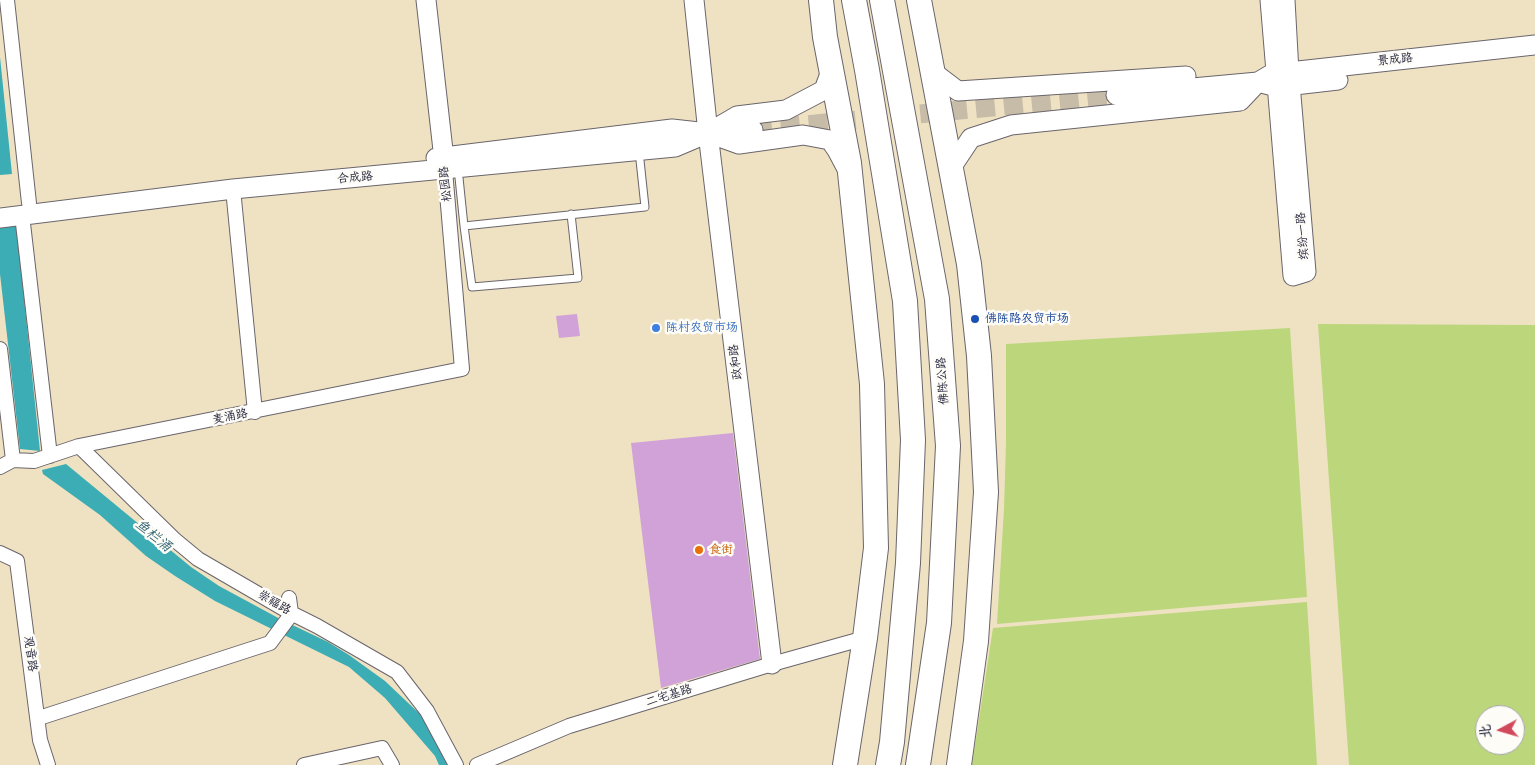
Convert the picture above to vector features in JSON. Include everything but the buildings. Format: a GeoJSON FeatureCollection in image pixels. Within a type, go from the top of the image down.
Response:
{"type":"FeatureCollection","features":[{"type":"Feature","properties":{"kind":"highway"},"geometry":{"type":"LineString","coordinates":[[821,0],[831,72],[849,163],[872,384],[876,548],[865,638],[845,765]]}},
{"type":"Feature","properties":{"kind":"highway"},"geometry":{"type":"LineString","coordinates":[[854,0],[905,301],[913,440],[908,564],[892,742],[888,765]]}},
{"type":"Feature","properties":{"kind":"highway","name":"佛陈公路"},"geometry":{"type":"LineString","coordinates":[[882,0],[937,299],[948,446],[939,623],[918,765]]}},
{"type":"Feature","properties":{"kind":"highway"},"geometry":{"type":"LineString","coordinates":[[919,0],[969,264],[979,356],[986,492],[976,641],[959,765]]}},
{"type":"Feature","properties":{"kind":"main road","name":"松园路"},"geometry":{"type":"LineString","coordinates":[[426,0],[449,165]]}},
{"type":"Feature","properties":{"kind":"main road","name":"政和路"},"geometry":{"type":"LineString","coordinates":[[694,0],[708,133],[772,664]]}},
{"type":"Feature","properties":{"kind":"main road","name":"缤纷一路"},"geometry":{"type":"LineString","coordinates":[[1270,0],[1283,79],[1306,272],[1293,276],[1283,79],[1285,0]]}},
{"type":"Feature","properties":{"kind":"main road","name":"景成路"},"geometry":{"type":"LineString","coordinates":[[1116,95],[1258,82],[1535,45]]}},
{"type":"Feature","properties":{"kind":"main road","name":"景成路"},"geometry":{"type":"LineString","coordinates":[[1283,79],[1535,57]]}},
{"type":"Feature","properties":{"kind":"main road"},"geometry":{"type":"LineString","coordinates":[[708,133],[737,116],[786,110],[824,90],[831,72]]}},
{"type":"Feature","properties":{"kind":"main road"},"geometry":{"type":"LineString","coordinates":[[933,72],[958,91],[1239,73],[1258,82],[1240,101],[1011,125],[971,138],[951,168]]}},
{"type":"Feature","properties":{"kind":"main road","name":"合成路"},"geometry":{"type":"LineString","coordinates":[[0,207],[25,209],[233,190],[449,165],[672,129],[708,133],[752,130]]}},
{"type":"Feature","properties":{"kind":"main road","name":"合成路"},"geometry":{"type":"LineString","coordinates":[[0,218],[25,209],[449,165],[675,147],[708,133]]}},
{"type":"Feature","properties":{"kind":"main road"},"geometry":{"type":"LineString","coordinates":[[708,133],[739,144],[803,135],[830,140],[837,150],[850,178]]}},
{"type":"Feature","properties":{"kind":"street"},"geometry":{"type":"LineString","coordinates":[[7,0],[25,209],[50,456]]}},
{"type":"Feature","properties":{"kind":"street","name":"松园路"},"geometry":{"type":"LineString","coordinates":[[449,165],[462,369]]}},
{"type":"Feature","properties":{"kind":"street"},"geometry":{"type":"LineString","coordinates":[[233,190],[255,412]]}},
{"type":"Feature","properties":{"kind":"street"},"geometry":{"type":"LineString","coordinates":[[0,349],[12,460],[0,467]]}},
{"type":"Feature","properties":{"kind":"street","name":"麦涌路"},"geometry":{"type":"LineString","coordinates":[[12,460],[34,461],[79,446],[462,369]]}},
{"type":"Feature","properties":{"kind":"street","name":"崇福路"},"geometry":{"type":"LineString","coordinates":[[79,446],[175,540],[198,559],[290,615],[317,626],[397,672],[427,711],[456,765]]}},
{"type":"Feature","properties":{"kind":"street","name":"观音路"},"geometry":{"type":"LineString","coordinates":[[0,553],[17,561],[39,718],[40,740],[48,765]]}},
{"type":"Feature","properties":{"kind":"street"},"geometry":{"type":"LineString","coordinates":[[39,718],[270,643],[290,615],[289,598]]}},
{"type":"Feature","properties":{"kind":"street","name":"二宅基路"},"geometry":{"type":"LineString","coordinates":[[477,765],[569,726],[772,664],[865,638]]}},
{"type":"Feature","properties":{"kind":"street"},"geometry":{"type":"LineString","coordinates":[[304,765],[382,748],[392,765]]}},
{"type":"Feature","properties":{"kind":"lane"},"geometry":{"type":"LineString","coordinates":[[464,226],[645,207],[639,150]]}},
{"type":"Feature","properties":{"kind":"lane"},"geometry":{"type":"LineString","coordinates":[[449,165],[464,226],[472,287],[578,278],[571,214]]}},
{"type":"Feature","properties":{"kind":"green space"},"geometry":{"type":"Polygon","coordinates":[[[1318,324],[1535,325],[1535,765],[1349,765],[1318,324]]]}},
{"type":"Feature","properties":{"kind":"green space"},"geometry":{"type":"Polygon","coordinates":[[[1290,328],[1307,597],[997,624],[1004,509],[1006,344],[1290,328]]]}},
{"type":"Feature","properties":{"kind":"green space"},"geometry":{"type":"Polygon","coordinates":[[[1307,602],[1317,765],[972,765],[993,628],[1307,602]]]}},
{"type":"Feature","properties":{"kind":"water"},"geometry":{"type":"Polygon","coordinates":[[[0,57],[12,174],[0,175],[0,57]]]}},
{"type":"Feature","properties":{"kind":"water"},"geometry":{"type":"Polygon","coordinates":[[[16,221],[40,451],[20,449],[0,274],[0,223],[16,221]]]}},
{"type":"Feature","properties":{"kind":"water","name":"鱼栏涌"},"geometry":{"type":"Polygon","coordinates":[[[66,464],[191,567],[219,586],[328,642],[385,681],[423,717],[452,765],[439,765],[435,756],[385,698],[349,667],[215,601],[175,576],[146,556],[100,515],[43,474],[42,470],[66,464]]]}},
{"type":"Feature","properties":{"kind":"tunnel"},"geometry":{"type":"LineString","coordinates":[[753,130],[1116,95]]}},
{"type":"Feature","properties":{"kind":"place","name":"佛陈路农贸市场"},"geometry":{"type":"Point","coordinates":[975,319]}},
{"type":"Feature","properties":{"kind":"place","name":"陈村农贸市场"},"geometry":{"type":"Point","coordinates":[656,328]}},
{"type":"Feature","properties":{"kind":"place","name":"食街"},"geometry":{"type":"Point","coordinates":[699,550]}}]}
